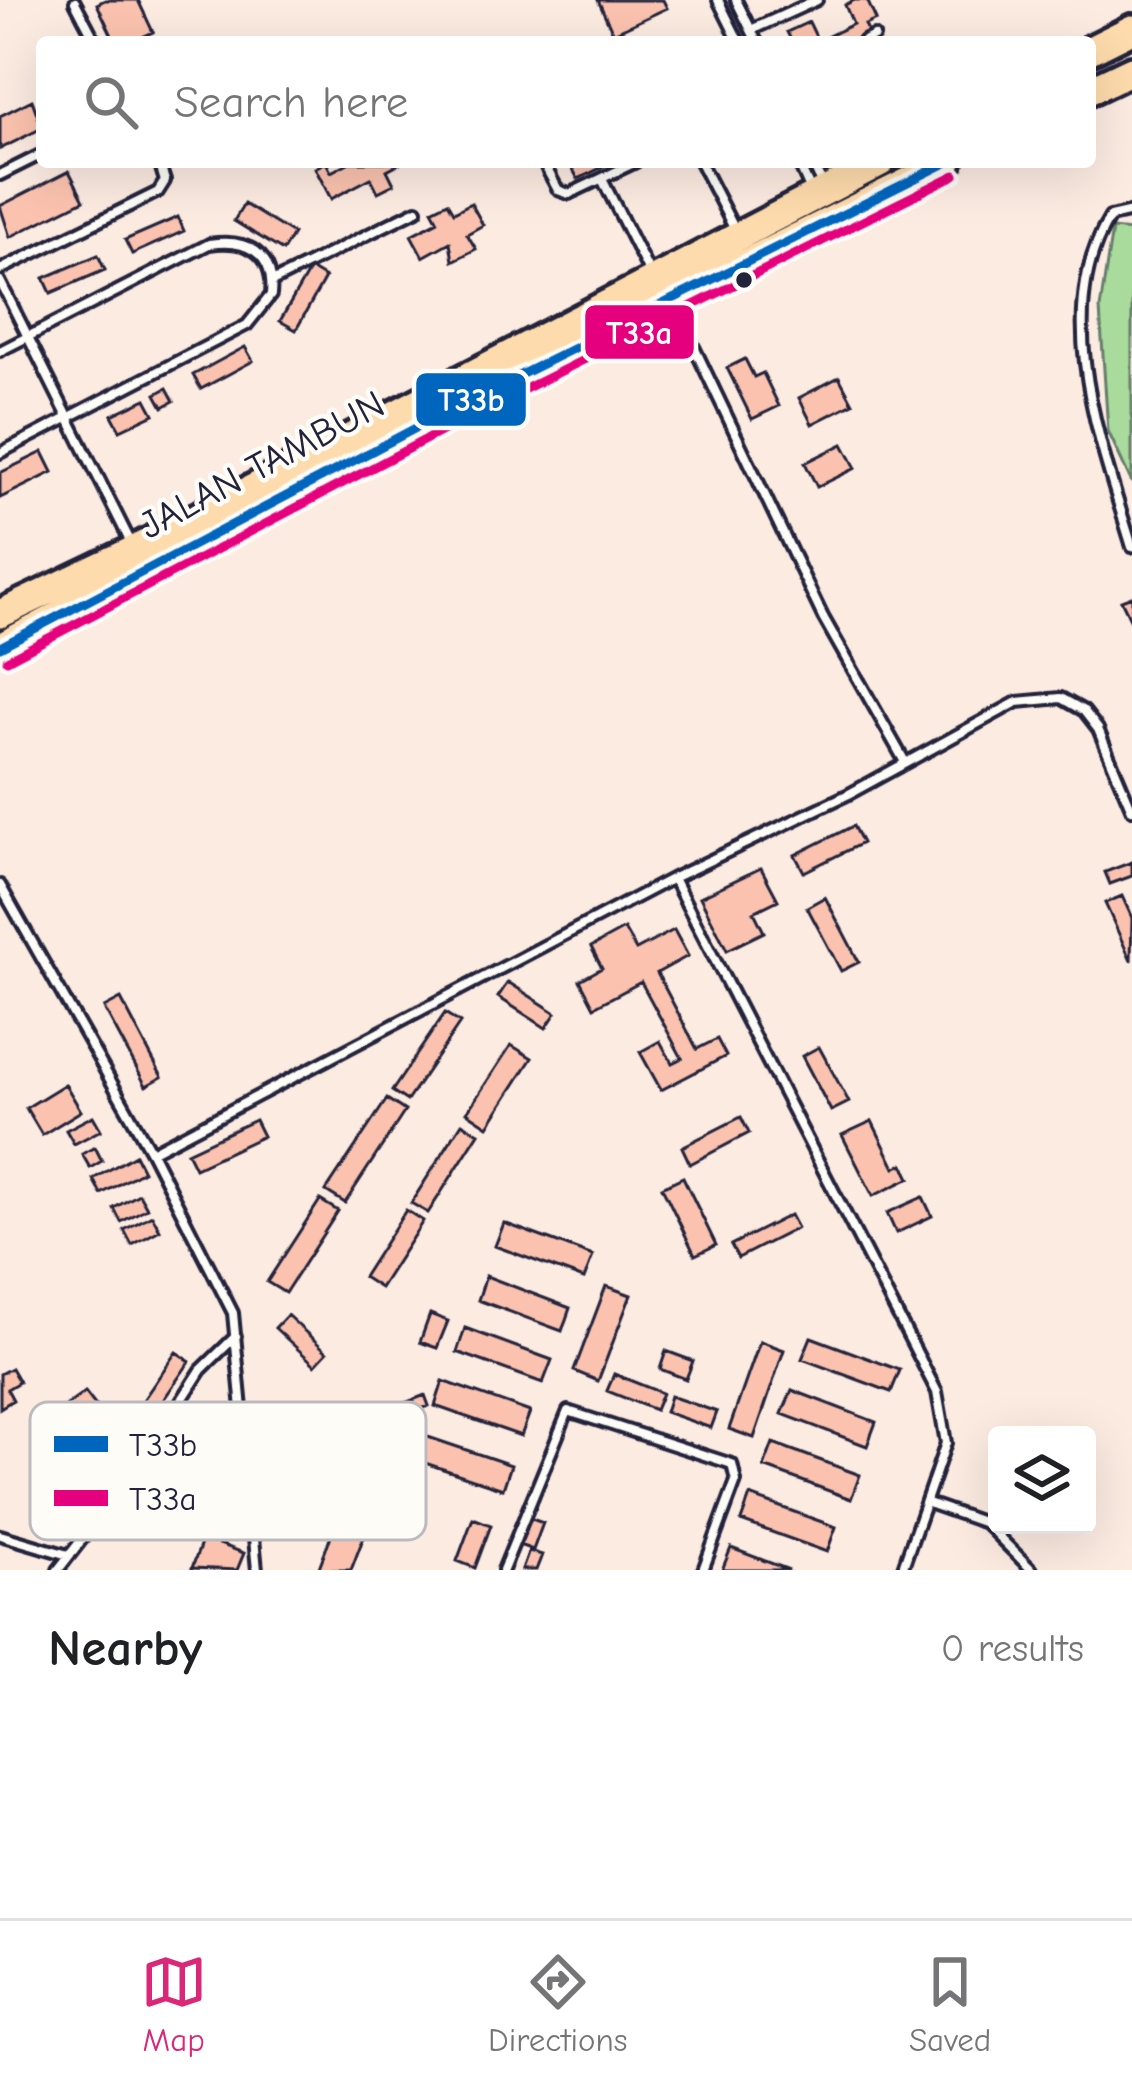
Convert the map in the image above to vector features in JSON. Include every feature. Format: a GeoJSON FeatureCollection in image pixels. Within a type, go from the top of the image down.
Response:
{"type":"FeatureCollection","features":[{"type":"Feature","properties":{"kind":"main road"},"geometry":{"type":"LineString","coordinates":[[1096,47],[1132,29]]}},
{"type":"Feature","properties":{"kind":"main road"},"geometry":{"type":"LineString","coordinates":[[1096,87],[1132,70]]}},
{"type":"Feature","properties":{"kind":"main road","name":"JALAN TAMBUN"},"geometry":{"type":"LineString","coordinates":[[0,647],[663,291],[739,236],[870,168]]}},
{"type":"Feature","properties":{"kind":"main road"},"geometry":{"type":"LineString","coordinates":[[739,268],[801,222],[821,196],[853,197],[907,171],[924,168]]}},
{"type":"Feature","properties":{"kind":"main road","name":"JALAN TAMBUN"},"geometry":{"type":"LineString","coordinates":[[0,614],[663,291],[739,268],[936,168]]}},
{"type":"Feature","properties":{"kind":"lane"},"geometry":{"type":"LineString","coordinates":[[718,0],[736,36]]}},
{"type":"Feature","properties":{"kind":"lane"},"geometry":{"type":"LineString","coordinates":[[736,0],[754,36]]}},
{"type":"Feature","properties":{"kind":"lane"},"geometry":{"type":"LineString","coordinates":[[751,30],[817,0]]}},
{"type":"Feature","properties":{"kind":"lane"},"geometry":{"type":"LineString","coordinates":[[75,2],[93,36]]}},
{"type":"Feature","properties":{"kind":"lane"},"geometry":{"type":"LineString","coordinates":[[0,175],[36,157]]}},
{"type":"Feature","properties":{"kind":"lane"},"geometry":{"type":"LineString","coordinates":[[0,269],[158,192],[165,181],[160,168]]}},
{"type":"Feature","properties":{"kind":"lane"},"geometry":{"type":"LineString","coordinates":[[547,168],[563,193],[623,168]]}},
{"type":"Feature","properties":{"kind":"lane"},"geometry":{"type":"LineString","coordinates":[[703,168],[739,236]]}},
{"type":"Feature","properties":{"kind":"lane"},"geometry":{"type":"LineString","coordinates":[[802,168],[821,196]]}},
{"type":"Feature","properties":{"kind":"lane"},"geometry":{"type":"LineString","coordinates":[[814,168],[821,196]]}},
{"type":"Feature","properties":{"kind":"lane"},"geometry":{"type":"LineString","coordinates":[[602,178],[663,291],[823,617],[905,762]]}},
{"type":"Feature","properties":{"kind":"lane"},"geometry":{"type":"LineString","coordinates":[[272,282],[417,210]]}},
{"type":"Feature","properties":{"kind":"lane"},"geometry":{"type":"LineString","coordinates":[[1132,212],[1114,215],[1097,241],[1084,322],[1098,433],[1132,548]]}},
{"type":"Feature","properties":{"kind":"lane"},"geometry":{"type":"LineString","coordinates":[[0,351],[209,244],[233,240],[249,245],[268,264],[272,282],[265,309],[247,325],[0,453]]}},
{"type":"Feature","properties":{"kind":"lane"},"geometry":{"type":"LineString","coordinates":[[0,281],[134,550]]}},
{"type":"Feature","properties":{"kind":"lane"},"geometry":{"type":"LineString","coordinates":[[151,1152],[1017,701],[1061,698],[1084,711],[1098,729],[1132,810]]}},
{"type":"Feature","properties":{"kind":"lane"},"geometry":{"type":"LineString","coordinates":[[674,878],[937,1392],[946,1443],[902,1570]]}},
{"type":"Feature","properties":{"kind":"lane"},"geometry":{"type":"LineString","coordinates":[[0,885],[151,1152],[233,1313],[243,1402]]}},
{"type":"Feature","properties":{"kind":"lane"},"geometry":{"type":"LineString","coordinates":[[181,1402],[201,1370],[237,1335]]}},
{"type":"Feature","properties":{"kind":"lane"},"geometry":{"type":"LineString","coordinates":[[503,1570],[560,1419],[568,1411],[580,1411],[732,1464],[736,1481],[703,1570]]}},
{"type":"Feature","properties":{"kind":"lane"},"geometry":{"type":"LineString","coordinates":[[928,1503],[985,1523],[1032,1570]]}},
{"type":"Feature","properties":{"kind":"lane"},"geometry":{"type":"LineString","coordinates":[[0,1535],[68,1555]]}},
{"type":"Feature","properties":{"kind":"lane"},"geometry":{"type":"LineString","coordinates":[[58,1570],[80,1540]]}},
{"type":"Feature","properties":{"kind":"lane"},"geometry":{"type":"LineString","coordinates":[[254,1540],[257,1570]]}},
{"type":"Feature","properties":{"kind":"green space"},"geometry":{"type":"Polygon","coordinates":[[[1112,229],[1132,231],[1132,483],[1108,431],[1100,309],[1112,229]]]}},
{"type":"Feature","properties":{"kind":"building"},"geometry":{"type":"Polygon","coordinates":[[[138,0],[153,32],[112,36],[97,4],[138,0]]]}},
{"type":"Feature","properties":{"kind":"building"},"geometry":{"type":"Polygon","coordinates":[[[598,0],[663,0],[667,8],[613,33],[598,0]]]}},
{"type":"Feature","properties":{"kind":"building"},"geometry":{"type":"Polygon","coordinates":[[[867,0],[876,20],[865,25],[869,34],[828,36],[853,24],[845,5],[867,0]]]}},
{"type":"Feature","properties":{"kind":"building"},"geometry":{"type":"Polygon","coordinates":[[[809,22],[816,36],[789,36],[787,32],[809,22]]]}},
{"type":"Feature","properties":{"kind":"building"},"geometry":{"type":"Polygon","coordinates":[[[32,100],[36,131],[0,149],[0,116],[32,100]]]}},
{"type":"Feature","properties":{"kind":"building"},"geometry":{"type":"Polygon","coordinates":[[[315,168],[331,172],[391,168],[387,170],[394,184],[378,192],[371,178],[331,199],[315,168]]]}},
{"type":"Feature","properties":{"kind":"building"},"geometry":{"type":"Polygon","coordinates":[[[572,168],[601,168],[578,179],[572,168]]]}},
{"type":"Feature","properties":{"kind":"building"},"geometry":{"type":"Polygon","coordinates":[[[69,171],[84,200],[10,237],[0,206],[69,171]]]}},
{"type":"Feature","properties":{"kind":"building"},"geometry":{"type":"Polygon","coordinates":[[[448,202],[454,212],[471,203],[483,225],[467,234],[476,249],[453,261],[450,242],[423,257],[411,235],[438,221],[432,210],[448,202]]]}},
{"type":"Feature","properties":{"kind":"building"},"geometry":{"type":"Polygon","coordinates":[[[244,204],[293,234],[283,251],[234,221],[244,204]]]}},
{"type":"Feature","properties":{"kind":"building"},"geometry":{"type":"Polygon","coordinates":[[[178,217],[184,231],[132,254],[125,240],[178,217]]]}},
{"type":"Feature","properties":{"kind":"building"},"geometry":{"type":"Polygon","coordinates":[[[98,255],[105,270],[51,293],[44,278],[98,255]]]}},
{"type":"Feature","properties":{"kind":"building"},"geometry":{"type":"Polygon","coordinates":[[[310,269],[325,278],[296,330],[280,321],[310,269]]]}},
{"type":"Feature","properties":{"kind":"building"},"geometry":{"type":"Polygon","coordinates":[[[245,347],[253,361],[201,389],[193,375],[245,347]]]}},
{"type":"Feature","properties":{"kind":"building"},"geometry":{"type":"Polygon","coordinates":[[[745,359],[754,377],[763,373],[779,406],[752,419],[727,368],[745,359]]]}},
{"type":"Feature","properties":{"kind":"building"},"geometry":{"type":"Polygon","coordinates":[[[839,377],[853,403],[812,424],[799,398],[839,377]]]}},
{"type":"Feature","properties":{"kind":"building"},"geometry":{"type":"Polygon","coordinates":[[[167,388],[174,401],[163,407],[156,394],[167,388]]]}},
{"type":"Feature","properties":{"kind":"building"},"geometry":{"type":"Polygon","coordinates":[[[146,399],[154,414],[120,430],[112,415],[146,399]]]}},
{"type":"Feature","properties":{"kind":"building"},"geometry":{"type":"Polygon","coordinates":[[[843,444],[856,468],[817,487],[805,463],[843,444]]]}},
{"type":"Feature","properties":{"kind":"building"},"geometry":{"type":"Polygon","coordinates":[[[43,452],[53,472],[0,498],[0,473],[43,452]]]}},
{"type":"Feature","properties":{"kind":"building"},"geometry":{"type":"Polygon","coordinates":[[[1132,596],[1132,623],[1121,600],[1132,596]]]}},
{"type":"Feature","properties":{"kind":"building"},"geometry":{"type":"Polygon","coordinates":[[[853,826],[862,843],[804,872],[795,855],[853,826]]]}},
{"type":"Feature","properties":{"kind":"building"},"geometry":{"type":"Polygon","coordinates":[[[1132,862],[1132,876],[1110,884],[1105,872],[1132,862]]]}},
{"type":"Feature","properties":{"kind":"building"},"geometry":{"type":"Polygon","coordinates":[[[761,868],[778,900],[754,912],[764,932],[727,950],[700,897],[761,868]]]}},
{"type":"Feature","properties":{"kind":"building"},"geometry":{"type":"Polygon","coordinates":[[[1122,896],[1132,918],[1131,961],[1105,903],[1122,896]]]}},
{"type":"Feature","properties":{"kind":"building"},"geometry":{"type":"Polygon","coordinates":[[[825,897],[859,962],[841,971],[807,907],[825,897]]]}},
{"type":"Feature","properties":{"kind":"building"},"geometry":{"type":"Polygon","coordinates":[[[624,929],[636,950],[674,930],[688,956],[657,973],[697,1049],[717,1039],[726,1056],[661,1090],[640,1052],[660,1041],[672,1063],[682,1058],[641,982],[594,1007],[580,980],[602,968],[591,947],[624,929]]]}},
{"type":"Feature","properties":{"kind":"building"},"geometry":{"type":"Polygon","coordinates":[[[508,982],[556,1013],[546,1028],[498,997],[508,982]]]}},
{"type":"Feature","properties":{"kind":"building"},"geometry":{"type":"Polygon","coordinates":[[[121,999],[162,1077],[146,1086],[104,1008],[121,999]]]}},
{"type":"Feature","properties":{"kind":"building"},"geometry":{"type":"Polygon","coordinates":[[[445,1013],[460,1023],[407,1101],[392,1091],[445,1013]]]}},
{"type":"Feature","properties":{"kind":"building"},"geometry":{"type":"Polygon","coordinates":[[[511,1045],[532,1058],[488,1126],[467,1112],[511,1045]]]}},
{"type":"Feature","properties":{"kind":"building"},"geometry":{"type":"Polygon","coordinates":[[[819,1047],[849,1102],[831,1111],[802,1056],[819,1047]]]}},
{"type":"Feature","properties":{"kind":"building"},"geometry":{"type":"Polygon","coordinates":[[[65,1084],[81,1111],[42,1135],[26,1108],[65,1084]]]}},
{"type":"Feature","properties":{"kind":"building"},"geometry":{"type":"Polygon","coordinates":[[[387,1099],[405,1111],[345,1203],[326,1191],[387,1099]]]}},
{"type":"Feature","properties":{"kind":"building"},"geometry":{"type":"Polygon","coordinates":[[[93,1116],[101,1130],[74,1144],[66,1130],[93,1116]]]}},
{"type":"Feature","properties":{"kind":"building"},"geometry":{"type":"Polygon","coordinates":[[[741,1117],[749,1133],[690,1164],[682,1147],[741,1117]]]}},
{"type":"Feature","properties":{"kind":"building"},"geometry":{"type":"Polygon","coordinates":[[[255,1120],[263,1136],[195,1168],[187,1152],[255,1120]]]}},
{"type":"Feature","properties":{"kind":"building"},"geometry":{"type":"Polygon","coordinates":[[[872,1121],[895,1168],[903,1164],[910,1178],[873,1196],[842,1135],[872,1121]]]}},
{"type":"Feature","properties":{"kind":"building"},"geometry":{"type":"Polygon","coordinates":[[[462,1123],[479,1133],[428,1213],[411,1203],[462,1123]]]}},
{"type":"Feature","properties":{"kind":"building"},"geometry":{"type":"Polygon","coordinates":[[[95,1147],[102,1161],[90,1168],[82,1154],[95,1147]]]}},
{"type":"Feature","properties":{"kind":"building"},"geometry":{"type":"Polygon","coordinates":[[[135,1155],[143,1171],[101,1194],[93,1179],[135,1155]]]}},
{"type":"Feature","properties":{"kind":"building"},"geometry":{"type":"Polygon","coordinates":[[[683,1177],[716,1245],[695,1255],[662,1187],[683,1177]]]}},
{"type":"Feature","properties":{"kind":"building"},"geometry":{"type":"Polygon","coordinates":[[[139,1194],[147,1208],[121,1222],[114,1208],[139,1194]]]}},
{"type":"Feature","properties":{"kind":"building"},"geometry":{"type":"Polygon","coordinates":[[[923,1197],[932,1216],[896,1233],[887,1213],[923,1197]]]}},
{"type":"Feature","properties":{"kind":"building"},"geometry":{"type":"Polygon","coordinates":[[[320,1200],[338,1211],[285,1293],[267,1282],[320,1200]]]}},
{"type":"Feature","properties":{"kind":"building"},"geometry":{"type":"Polygon","coordinates":[[[406,1210],[423,1221],[380,1288],[363,1277],[406,1210]]]}},
{"type":"Feature","properties":{"kind":"building"},"geometry":{"type":"Polygon","coordinates":[[[152,1215],[160,1230],[132,1245],[124,1230],[152,1215]]]}},
{"type":"Feature","properties":{"kind":"building"},"geometry":{"type":"Polygon","coordinates":[[[790,1215],[797,1228],[738,1258],[731,1245],[790,1215]]]}},
{"type":"Feature","properties":{"kind":"building"},"geometry":{"type":"Polygon","coordinates":[[[504,1223],[593,1256],[584,1279],[495,1246],[504,1223]]]}},
{"type":"Feature","properties":{"kind":"building"},"geometry":{"type":"Polygon","coordinates":[[[486,1276],[570,1308],[562,1331],[478,1300],[486,1276]]]}},
{"type":"Feature","properties":{"kind":"building"},"geometry":{"type":"Polygon","coordinates":[[[606,1286],[631,1295],[598,1381],[574,1371],[606,1286]]]}},
{"type":"Feature","properties":{"kind":"building"},"geometry":{"type":"Polygon","coordinates":[[[430,1314],[448,1321],[437,1348],[420,1342],[430,1314]]]}},
{"type":"Feature","properties":{"kind":"building"},"geometry":{"type":"Polygon","coordinates":[[[287,1315],[327,1352],[315,1365],[275,1328],[287,1315]]]}},
{"type":"Feature","properties":{"kind":"building"},"geometry":{"type":"Polygon","coordinates":[[[465,1328],[552,1360],[543,1383],[457,1352],[465,1328]]]}},
{"type":"Feature","properties":{"kind":"building"},"geometry":{"type":"Polygon","coordinates":[[[811,1337],[900,1370],[891,1392],[802,1359],[811,1337]]]}},
{"type":"Feature","properties":{"kind":"building"},"geometry":{"type":"Polygon","coordinates":[[[760,1341],[784,1350],[754,1438],[729,1429],[760,1341]]]}},
{"type":"Feature","properties":{"kind":"building"},"geometry":{"type":"Polygon","coordinates":[[[666,1351],[693,1361],[686,1379],[660,1369],[666,1351]]]}},
{"type":"Feature","properties":{"kind":"building"},"geometry":{"type":"Polygon","coordinates":[[[176,1352],[190,1361],[162,1402],[142,1402],[176,1352]]]}},
{"type":"Feature","properties":{"kind":"building"},"geometry":{"type":"Polygon","coordinates":[[[11,1368],[19,1382],[7,1389],[13,1400],[0,1408],[0,1374],[11,1368]]]}},
{"type":"Feature","properties":{"kind":"building"},"geometry":{"type":"Polygon","coordinates":[[[614,1374],[662,1393],[655,1410],[607,1391],[614,1374]]]}},
{"type":"Feature","properties":{"kind":"building"},"geometry":{"type":"Polygon","coordinates":[[[443,1381],[530,1412],[521,1436],[435,1406],[443,1381]]]}},
{"type":"Feature","properties":{"kind":"building"},"geometry":{"type":"Polygon","coordinates":[[[792,1390],[876,1422],[867,1446],[782,1414],[792,1390]]]}},
{"type":"Feature","properties":{"kind":"building"},"geometry":{"type":"Polygon","coordinates":[[[85,1392],[93,1402],[71,1402],[85,1392]]]}},
{"type":"Feature","properties":{"kind":"building"},"geometry":{"type":"Polygon","coordinates":[[[670,1396],[717,1412],[711,1428],[665,1412],[670,1396]]]}},
{"type":"Feature","properties":{"kind":"building"},"geometry":{"type":"Polygon","coordinates":[[[426,1436],[511,1465],[503,1489],[426,1463],[426,1436]]]}},
{"type":"Feature","properties":{"kind":"building"},"geometry":{"type":"Polygon","coordinates":[[[773,1443],[860,1475],[851,1499],[764,1467],[773,1443]]]}},
{"type":"Feature","properties":{"kind":"building"},"geometry":{"type":"Polygon","coordinates":[[[750,1496],[836,1527],[827,1552],[741,1521],[750,1496]]]}},
{"type":"Feature","properties":{"kind":"building"},"geometry":{"type":"Polygon","coordinates":[[[473,1518],[491,1525],[475,1568],[457,1561],[473,1518]]]}},
{"type":"Feature","properties":{"kind":"building"},"geometry":{"type":"Polygon","coordinates":[[[529,1518],[543,1523],[533,1550],[519,1545],[529,1518]]]}},
{"type":"Feature","properties":{"kind":"building"},"geometry":{"type":"Polygon","coordinates":[[[202,1540],[244,1553],[237,1570],[192,1568],[202,1540]]]}},
{"type":"Feature","properties":{"kind":"building"},"geometry":{"type":"Polygon","coordinates":[[[329,1540],[362,1540],[351,1570],[318,1570],[329,1540]]]}},
{"type":"Feature","properties":{"kind":"building"},"geometry":{"type":"Polygon","coordinates":[[[731,1548],[789,1570],[722,1570],[731,1548]]]}},
{"type":"Feature","properties":{"kind":"building"},"geometry":{"type":"Polygon","coordinates":[[[529,1551],[542,1555],[536,1570],[522,1570],[529,1551]]]}},
{"type":"Feature","properties":{"kind":"transit line","name":"T33b"},"geometry":{"type":"LineString","coordinates":[[0,647],[450,410],[936,168]]}},
{"type":"Feature","properties":{"kind":"transit line","name":"T33a"},"geometry":{"type":"LineString","coordinates":[[7,660],[457,423],[955,175]]}}]}
